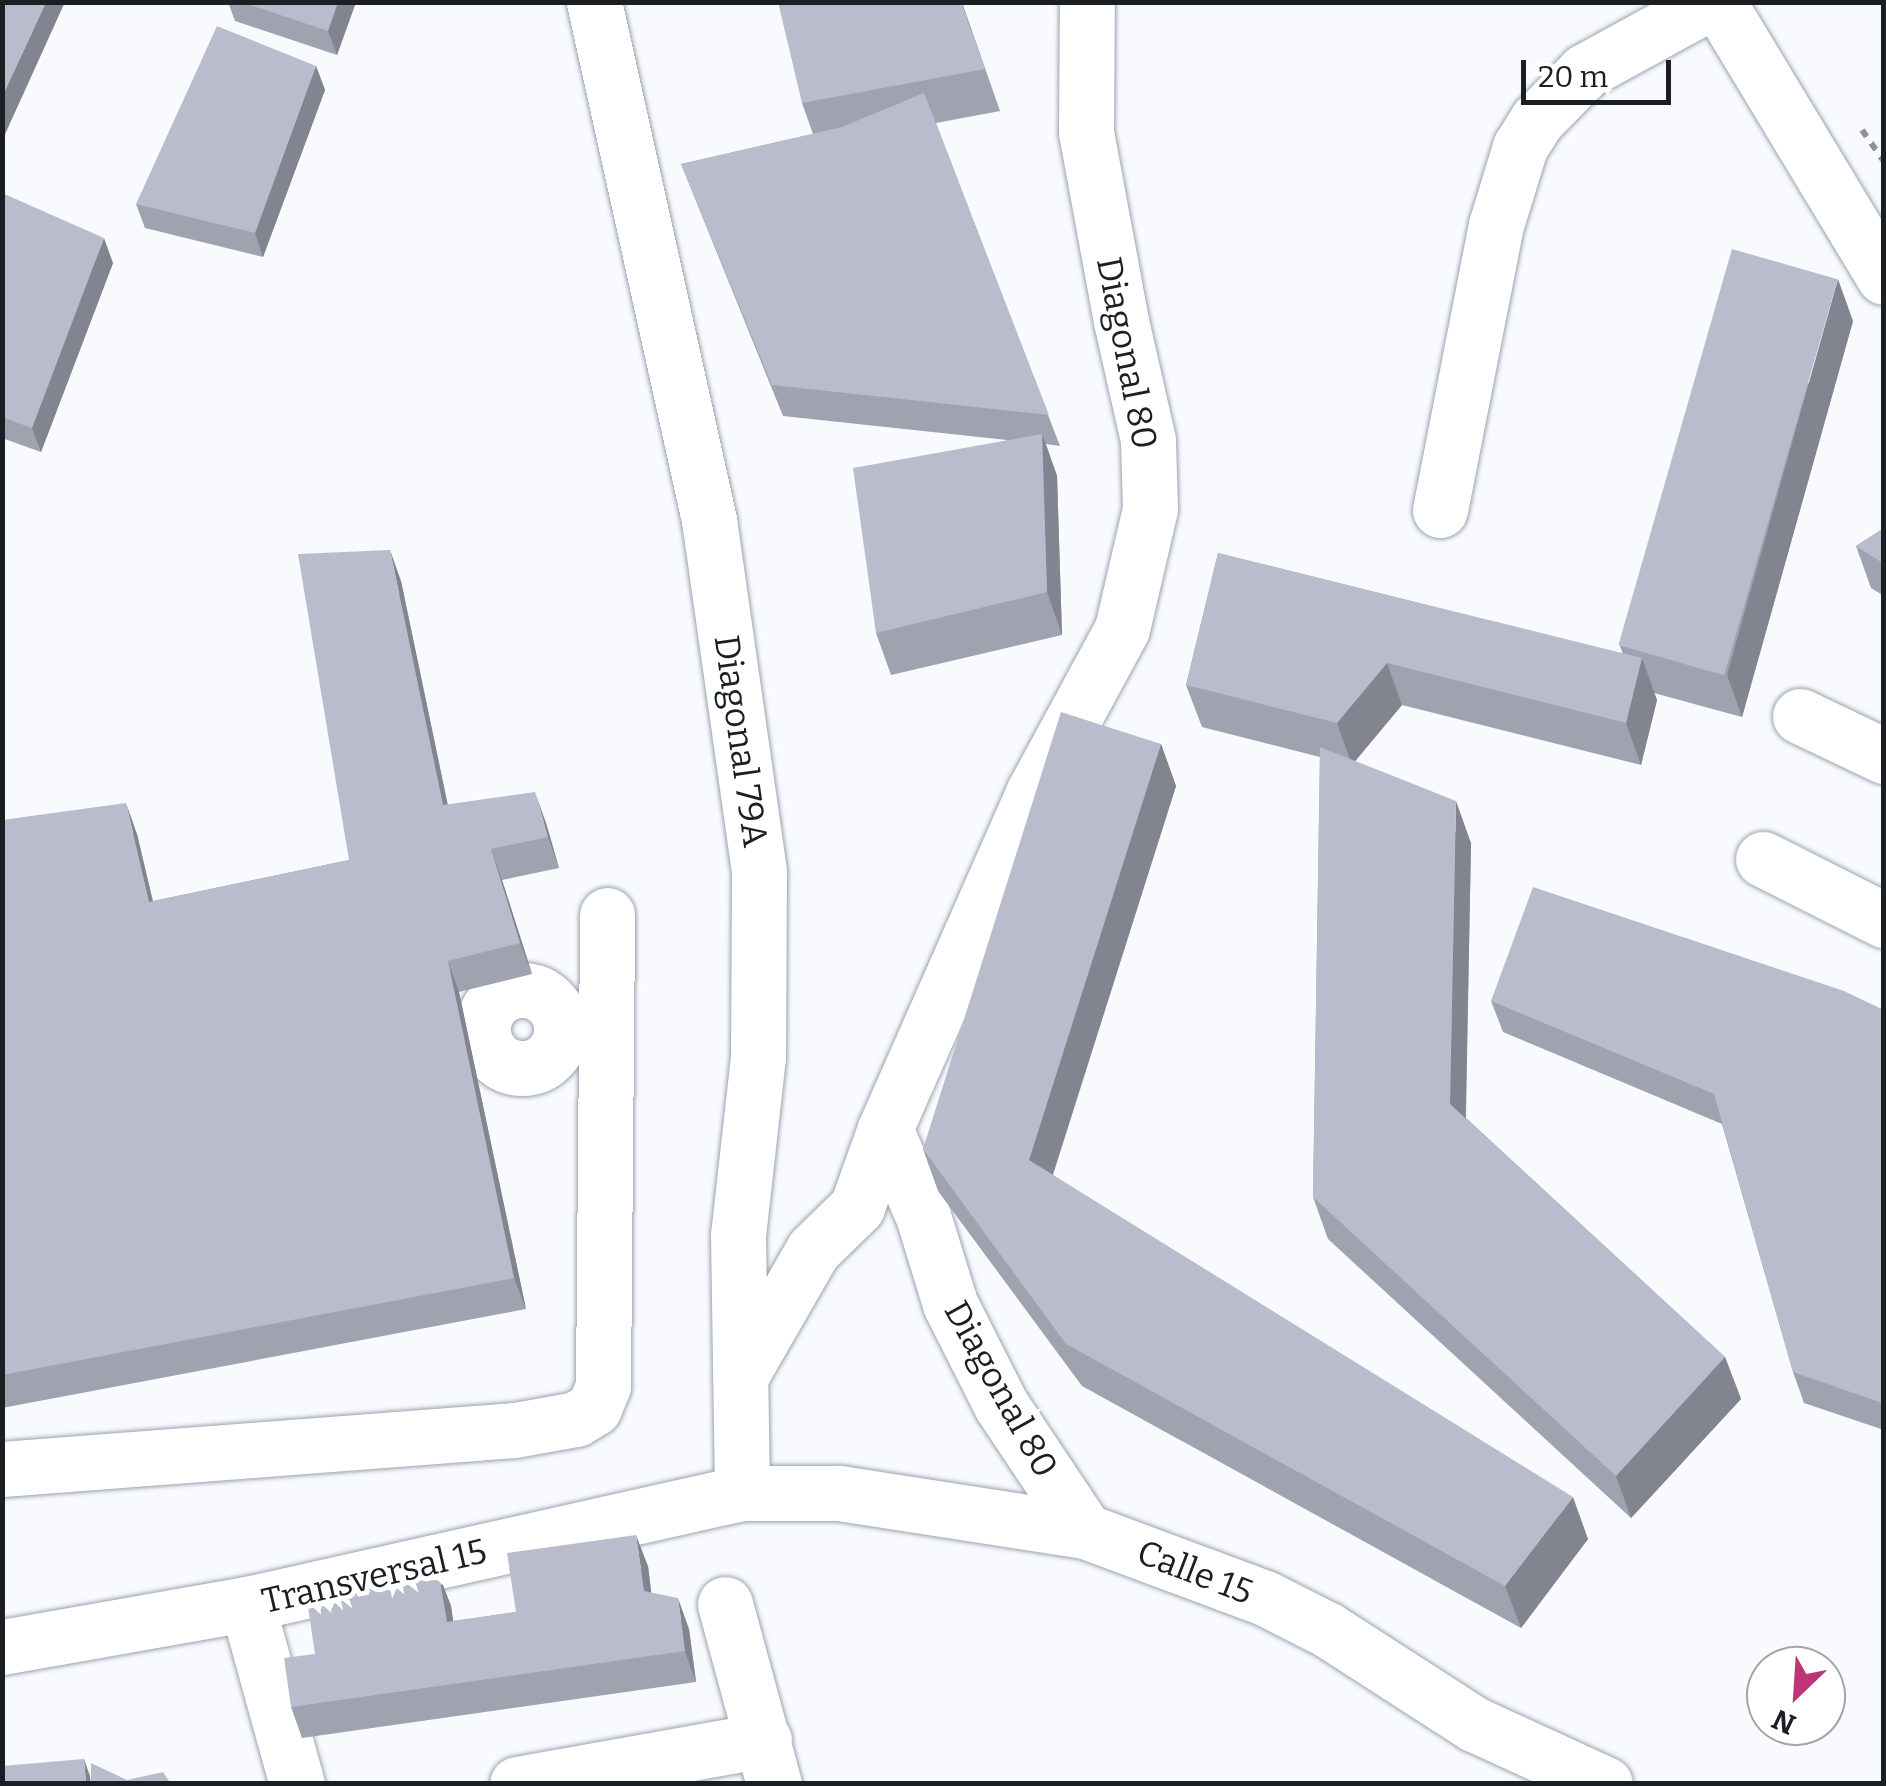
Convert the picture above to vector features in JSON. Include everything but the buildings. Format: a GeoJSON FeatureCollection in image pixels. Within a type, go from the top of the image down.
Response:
{"type":"FeatureCollection","features":[{"type":"Feature","properties":{"kind":"street","name":"Diagonal 79A"},"geometry":{"type":"LineString","coordinates":[[594,2],[709,520],[759,874],[758,1057],[738,1235],[742,1492]]}},
{"type":"Feature","properties":{"kind":"street","name":"Diagonal 80"},"geometry":{"type":"LineString","coordinates":[[740,1377],[813,1250],[857,1207],[885,1129],[1033,793],[1122,629],[1150,509],[1148,440],[1120,321],[1086,132],[1087,2]]}},
{"type":"Feature","properties":{"kind":"street"},"geometry":{"type":"LineString","coordinates":[[1440,510],[1496,225],[1520,147],[1536,121],[1584,71],[1714,2],[1884,277]]}},
{"type":"Feature","properties":{"kind":"street"},"geometry":{"type":"LineString","coordinates":[[1800,716],[1884,756]]}},
{"type":"Feature","properties":{"kind":"street"},"geometry":{"type":"LineString","coordinates":[[1763,859],[1884,920]]}},
{"type":"Feature","properties":{"kind":"street"},"geometry":{"type":"LineString","coordinates":[[2,1470],[515,1430],[576,1419],[594,1408],[603,1386],[583,1043],[607,915]]}},
{"type":"Feature","properties":{"kind":"street","name":"Diagonal 80"},"geometry":{"type":"LineString","coordinates":[[885,1129],[923,1216],[950,1304],[1002,1405],[1085,1531]]}},
{"type":"Feature","properties":{"kind":"street"},"geometry":{"type":"LineString","coordinates":[[738,1235],[813,1250]]}},
{"type":"Feature","properties":{"kind":"street","name":"Calle 15"},"geometry":{"type":"LineString","coordinates":[[742,1492],[839,1492],[1085,1531],[1265,1598],[1328,1630],[1474,1724],[1605,1784]]}},
{"type":"Feature","properties":{"kind":"street","name":"Transversal 15"},"geometry":{"type":"LineString","coordinates":[[2,1647],[247,1604],[742,1492]]}},
{"type":"Feature","properties":{"kind":"street"},"geometry":{"type":"LineString","coordinates":[[247,1604],[297,1784]]}},
{"type":"Feature","properties":{"kind":"street"},"geometry":{"type":"LineString","coordinates":[[517,1784],[769,1762],[725,1604]]}}]}
